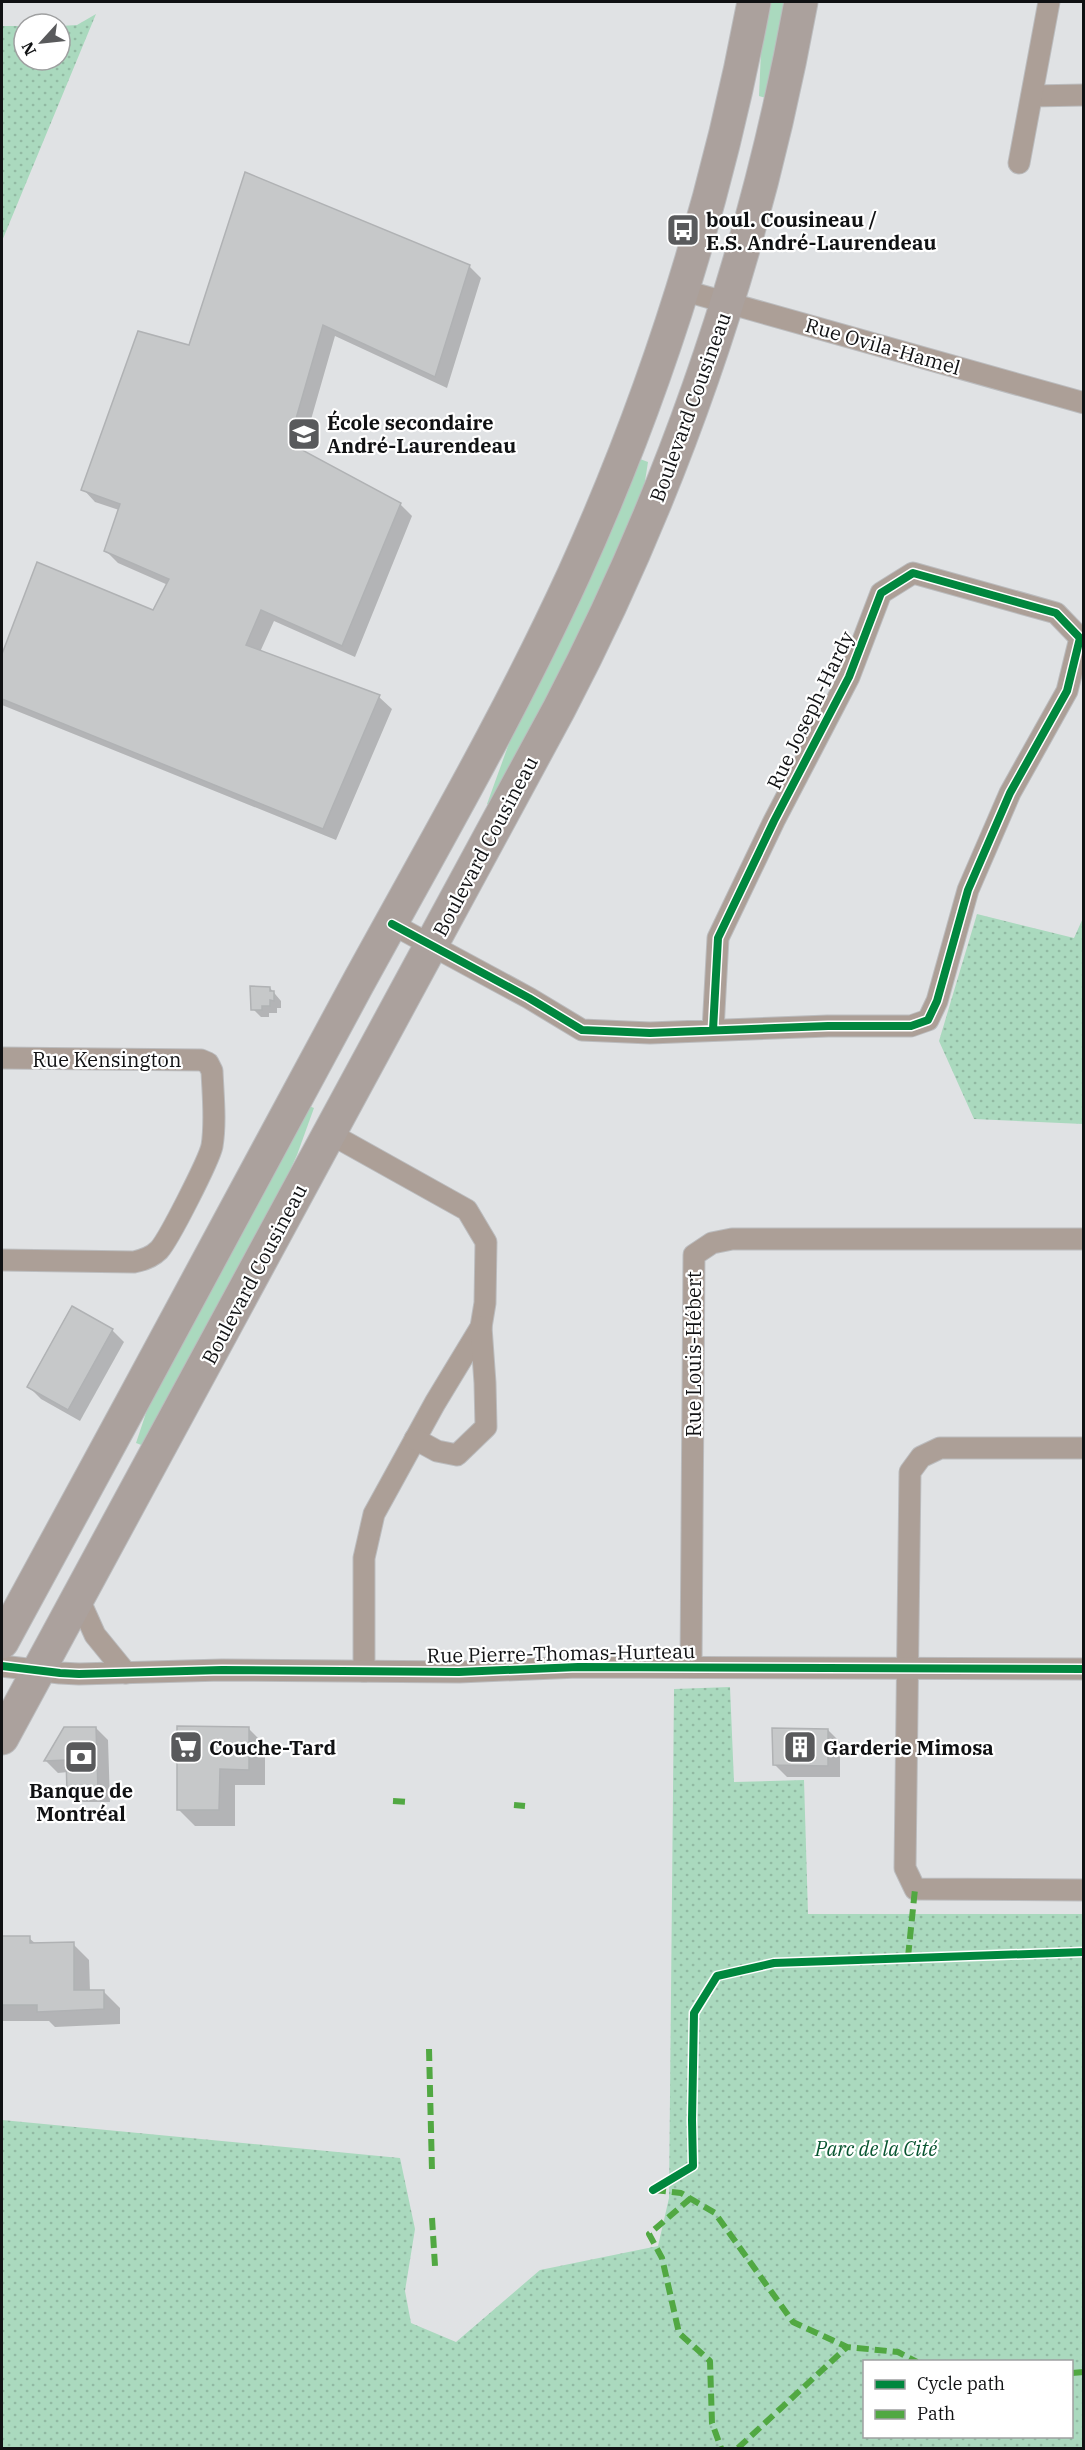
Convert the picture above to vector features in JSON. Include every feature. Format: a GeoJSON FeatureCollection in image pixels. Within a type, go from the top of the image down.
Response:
{"type":"FeatureCollection","features":[{"type":"Feature","properties":{"kind":"main road"},"geometry":{"type":"LineString","coordinates":[[2,1642],[392,924],[529,666],[574,574],[632,434],[682,290],[721,151],[754,2]]}},
{"type":"Feature","properties":{"kind":"main road","name":"Boulevard Cousineau"},"geometry":{"type":"LineString","coordinates":[[2,1738],[563,702],[625,575],[688,419],[728,302],[772,144],[801,2]]}},
{"type":"Feature","properties":{"kind":"street"},"geometry":{"type":"LineString","coordinates":[[1019,163],[1049,2]]}},
{"type":"Feature","properties":{"kind":"street"},"geometry":{"type":"LineString","coordinates":[[1032,96],[1083,95]]}},
{"type":"Feature","properties":{"kind":"street","name":"Rue Ovila-Hamel"},"geometry":{"type":"LineString","coordinates":[[682,290],[1083,403]]}},
{"type":"Feature","properties":{"kind":"street","name":"Rue Joseph-Hardy"},"geometry":{"type":"LineString","coordinates":[[392,924],[529,998],[582,1030],[650,1033],[911,1026],[928,1020],[937,1001],[968,890],[1010,793],[1067,691],[1080,639],[1056,613],[913,573],[881,593],[849,677],[774,821],[718,938],[713,1030]]}},
{"type":"Feature","properties":{"kind":"street","name":"Rue Kensington"},"geometry":{"type":"LineString","coordinates":[[2,1058],[201,1060],[210,1066],[212,1080],[211,1149],[206,1163],[157,1251],[147,1259],[134,1262],[2,1260]]}},
{"type":"Feature","properties":{"kind":"street"},"geometry":{"type":"LineString","coordinates":[[329,1133],[467,1210],[486,1242],[485,1303],[481,1327],[486,1427],[457,1455],[437,1452],[415,1439]]}},
{"type":"Feature","properties":{"kind":"street","name":"Rue Louis-Hébert"},"geometry":{"type":"LineString","coordinates":[[691,1667],[694,1255],[712,1243],[732,1239],[1083,1239]]}},
{"type":"Feature","properties":{"kind":"street"},"geometry":{"type":"LineString","coordinates":[[364,1671],[364,1558],[374,1514],[481,1327]]}},
{"type":"Feature","properties":{"kind":"street"},"geometry":{"type":"LineString","coordinates":[[1083,1448],[940,1448],[921,1457],[910,1472],[905,1868],[915,1889],[1083,1890]]}},
{"type":"Feature","properties":{"kind":"street"},"geometry":{"type":"LineString","coordinates":[[78,1597],[95,1635],[126,1673]]}},
{"type":"Feature","properties":{"kind":"street","name":"Rue Pierre-Thomas-Hurteau"},"geometry":{"type":"LineString","coordinates":[[2,1666],[60,1673],[222,1670],[459,1672],[578,1667],[1083,1669]]}},
{"type":"Feature","properties":{"kind":"green space"},"geometry":{"type":"Polygon","coordinates":[[[770,2],[785,2],[766,98],[759,96],[761,51],[770,2]]]}},
{"type":"Feature","properties":{"kind":"green space"},"geometry":{"type":"Polygon","coordinates":[[[96,14],[72,72],[72,25],[77,25],[96,14]]]}},
{"type":"Feature","properties":{"kind":"green space"},"geometry":{"type":"Polygon","coordinates":[[[2,26],[12,26],[12,72],[72,72],[2,241],[2,26]]]}},
{"type":"Feature","properties":{"kind":"green space"},"geometry":{"type":"Polygon","coordinates":[[[640,459],[648,462],[643,494],[579,637],[490,805],[487,804],[512,735],[582,595],[640,459]]]}},
{"type":"Feature","properties":{"kind":"green space"},"geometry":{"type":"Polygon","coordinates":[[[977,914],[1074,938],[1083,918],[1083,1124],[974,1119],[939,1041],[977,914]]]}},
{"type":"Feature","properties":{"kind":"green space"},"geometry":{"type":"Polygon","coordinates":[[[309,1106],[314,1108],[281,1190],[144,1446],[136,1443],[148,1407],[309,1106]]]}},
{"type":"Feature","properties":{"kind":"green space","name":"Parc de la Cité"},"geometry":{"type":"Polygon","coordinates":[[[730,1687],[734,1782],[804,1780],[808,1914],[1083,1914],[1083,2448],[2,2448],[2,2120],[400,2158],[415,2229],[405,2291],[411,2323],[456,2342],[540,2270],[658,2246],[669,2198],[674,1689],[730,1687]]]}},
{"type":"Feature","properties":{"kind":"building"},"geometry":{"type":"Polygon","coordinates":[[[245,172],[470,265],[435,377],[323,325],[289,443],[401,503],[342,646],[261,610],[246,645],[380,695],[323,829],[2,699],[2,654],[37,562],[153,610],[169,579],[104,551],[120,504],[81,490],[138,331],[189,345],[245,172]]]}},
{"type":"Feature","properties":{"kind":"building"},"geometry":{"type":"Polygon","coordinates":[[[250,986],[270,987],[270,991],[274,991],[274,1001],[270,1000],[270,1006],[262,1006],[262,1010],[251,1010],[250,986]]]}},
{"type":"Feature","properties":{"kind":"building"},"geometry":{"type":"Polygon","coordinates":[[[72,1306],[113,1329],[68,1410],[27,1387],[72,1306]]]}},
{"type":"Feature","properties":{"kind":"building"},"geometry":{"type":"Polygon","coordinates":[[[177,1726],[249,1727],[249,1770],[220,1769],[219,1810],[177,1810],[177,1726]]]}},
{"type":"Feature","properties":{"kind":"building"},"geometry":{"type":"Polygon","coordinates":[[[64,1727],[96,1727],[98,1790],[67,1791],[66,1760],[44,1761],[64,1727]]]}},
{"type":"Feature","properties":{"kind":"building","name":"Garderie Mimosa"},"geometry":{"type":"Polygon","coordinates":[[[772,1728],[828,1729],[828,1766],[773,1765],[772,1728]]]}},
{"type":"Feature","properties":{"kind":"building"},"geometry":{"type":"Polygon","coordinates":[[[2,1936],[30,1936],[30,1943],[74,1942],[74,1990],[104,1990],[104,2009],[37,2012],[37,2005],[2,2005],[2,1936]]]}},
{"type":"Feature","properties":{"kind":"marked path"},"geometry":{"type":"LineString","coordinates":[[393,1801],[407,1802]]}},
{"type":"Feature","properties":{"kind":"marked path"},"geometry":{"type":"LineString","coordinates":[[514,1805],[525,1806]]}},
{"type":"Feature","properties":{"kind":"marked path"},"geometry":{"type":"LineString","coordinates":[[908,1957],[915,1889]]}},
{"type":"Feature","properties":{"kind":"marked path"},"geometry":{"type":"LineString","coordinates":[[429,2049],[432,2171]]}},
{"type":"Feature","properties":{"kind":"marked path"},"geometry":{"type":"LineString","coordinates":[[654,2190],[681,2193],[715,2213],[793,2322],[847,2347],[898,2352],[913,2360]]}},
{"type":"Feature","properties":{"kind":"marked path"},"geometry":{"type":"LineString","coordinates":[[691,2198],[649,2234],[662,2258],[679,2333],[710,2361],[712,2423],[721,2448]]}},
{"type":"Feature","properties":{"kind":"marked path"},"geometry":{"type":"LineString","coordinates":[[432,2218],[435,2266]]}},
{"type":"Feature","properties":{"kind":"marked path"},"geometry":{"type":"LineString","coordinates":[[738,2448],[847,2347]]}},
{"type":"Feature","properties":{"kind":"marked path"},"geometry":{"type":"LineString","coordinates":[[1073,2373],[1084,2372]]}},
{"type":"Feature","properties":{"kind":"cycle path"},"geometry":{"type":"LineString","coordinates":[[392,924],[529,998],[582,1030],[650,1033],[828,1026],[911,1026],[928,1020],[937,1001],[968,890],[1010,793],[1067,691],[1080,638],[1056,613],[913,573],[881,593],[849,677],[774,821],[718,938],[713,1030]]}},
{"type":"Feature","properties":{"kind":"cycle path"},"geometry":{"type":"LineString","coordinates":[[2,1666],[79,1674],[222,1670],[459,1672],[578,1667],[1084,1669]]}},
{"type":"Feature","properties":{"kind":"cycle path"},"geometry":{"type":"LineString","coordinates":[[653,2190],[693,2166],[694,2013],[717,1976],[774,1963],[1084,1952]]}},
{"type":"Feature","properties":{"kind":"place","name":"boul. Cousineau / E.S. André-Laurendeau"},"geometry":{"type":"Point","coordinates":[683,230]}},
{"type":"Feature","properties":{"kind":"place","name":"École secondaire André-Laurendeau"},"geometry":{"type":"Point","coordinates":[304,434]}},
{"type":"Feature","properties":{"kind":"place","name":"Couche-Tard"},"geometry":{"type":"Point","coordinates":[186,1747]}},
{"type":"Feature","properties":{"kind":"place","name":"Garderie Mimosa"},"geometry":{"type":"Point","coordinates":[800,1747]}},
{"type":"Feature","properties":{"kind":"place","name":"Banque de Montréal"},"geometry":{"type":"Point","coordinates":[81,1757]}}]}
